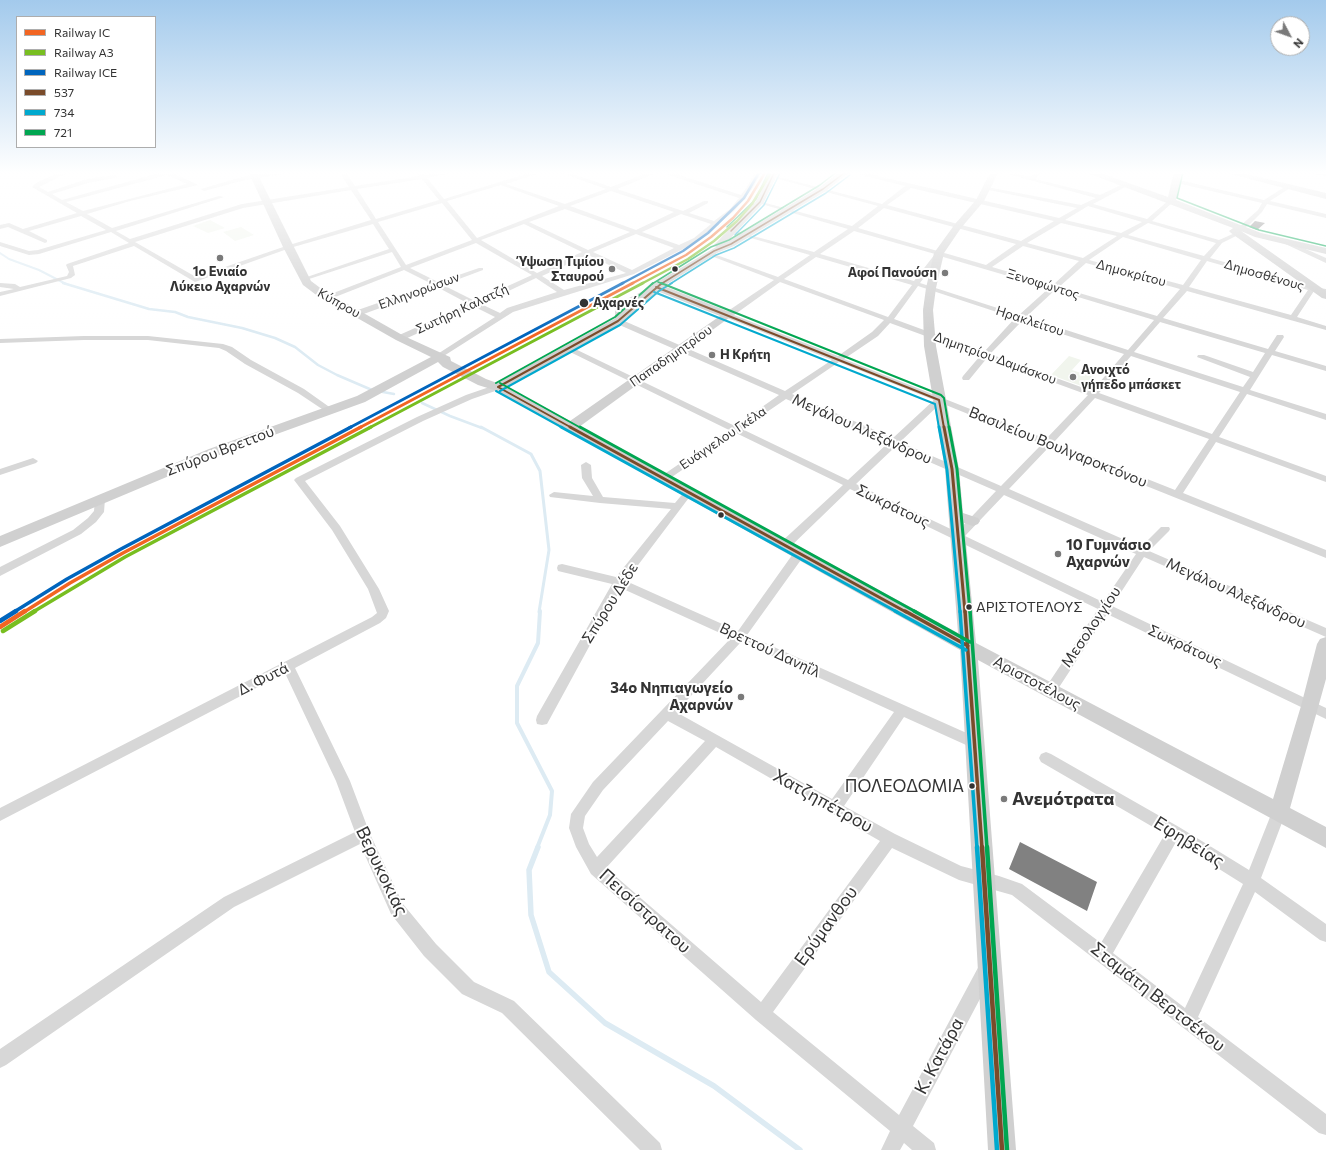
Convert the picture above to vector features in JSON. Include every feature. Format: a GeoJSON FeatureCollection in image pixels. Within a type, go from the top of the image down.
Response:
{"type":"FeatureCollection","features":[{"type":"Feature","properties":{"kind":"street"},"geometry":{"type":"LineString","coordinates":[[0,227],[9,225],[45,241]]}},
{"type":"Feature","properties":{"kind":"street"},"geometry":{"type":"LineString","coordinates":[[23,231],[44,225]]}},
{"type":"Feature","properties":{"kind":"street"},"geometry":{"type":"LineString","coordinates":[[102,225],[192,279],[198,279],[288,248],[365,225]]}},
{"type":"Feature","properties":{"kind":"street"},"geometry":{"type":"LineString","coordinates":[[0,244],[33,253],[129,225]]}},
{"type":"Feature","properties":{"kind":"street"},"geometry":{"type":"LineString","coordinates":[[0,294],[63,279],[72,275],[69,265],[75,262],[185,225]]}},
{"type":"Feature","properties":{"kind":"street","name":"Κύπρου"},"geometry":{"type":"LineString","coordinates":[[278,225],[304,279],[313,289],[400,338],[439,357],[456,369],[498,388]]}},
{"type":"Feature","properties":{"kind":"street"},"geometry":{"type":"LineString","coordinates":[[376,225],[405,268],[499,316]]}},
{"type":"Feature","properties":{"kind":"street"},"geometry":{"type":"LineString","coordinates":[[463,225],[476,240],[536,275],[563,293]]}},
{"type":"Feature","properties":{"kind":"street"},"geometry":{"type":"LineString","coordinates":[[327,297],[517,225]]}},
{"type":"Feature","properties":{"kind":"street"},"geometry":{"type":"LineString","coordinates":[[530,225],[632,273]]}},
{"type":"Feature","properties":{"kind":"street"},"geometry":{"type":"LineString","coordinates":[[616,225],[681,248]]}},
{"type":"Feature","properties":{"kind":"street","name":"Σωτήρη Καλατζή"},"geometry":{"type":"LineString","coordinates":[[400,338],[536,275],[653,225]]}},
{"type":"Feature","properties":{"kind":"street"},"geometry":{"type":"LineString","coordinates":[[439,357],[510,310],[632,273],[681,248],[716,225]]}},
{"type":"Feature","properties":{"kind":"street"},"geometry":{"type":"LineString","coordinates":[[711,253],[738,225]]}},
{"type":"Feature","properties":{"kind":"street"},"geometry":{"type":"LineString","coordinates":[[498,388],[618,321],[656,287],[711,253],[731,244],[763,225]]}},
{"type":"Feature","properties":{"kind":"street","name":"Ξενοφώντος"},"geometry":{"type":"LineString","coordinates":[[837,225],[987,267],[1326,369]]}},
{"type":"Feature","properties":{"kind":"street","name":"Παπαδημητρίου"},"geometry":{"type":"LineString","coordinates":[[570,427],[858,225]]}},
{"type":"Feature","properties":{"kind":"street","name":"Δημοκρίτου"},"geometry":{"type":"LineString","coordinates":[[953,225],[1085,260],[1326,328]]}},
{"type":"Feature","properties":{"kind":"street"},"geometry":{"type":"LineString","coordinates":[[987,267],[1053,225]]}},
{"type":"Feature","properties":{"kind":"street","name":"Δημοσθένους"},"geometry":{"type":"LineString","coordinates":[[1080,225],[1206,258],[1321,291]]}},
{"type":"Feature","properties":{"kind":"street"},"geometry":{"type":"LineString","coordinates":[[966,378],[985,355],[1020,318],[1085,260],[1122,235],[1141,225]]}},
{"type":"Feature","properties":{"kind":"street"},"geometry":{"type":"LineString","coordinates":[[1161,225],[1220,242]]}},
{"type":"Feature","properties":{"kind":"street"},"geometry":{"type":"LineString","coordinates":[[1228,225],[1321,291],[1293,318]]}},
{"type":"Feature","properties":{"kind":"street"},"geometry":{"type":"LineString","coordinates":[[958,537],[1094,394],[1185,288],[1206,258],[1220,242],[1239,231],[1246,225]]}},
{"type":"Feature","properties":{"kind":"street"},"geometry":{"type":"LineString","coordinates":[[958,226],[939,253],[931,288],[928,310],[929,334],[939,400],[952,469],[968,646],[1002,1150]]}},
{"type":"Feature","properties":{"kind":"street","name":"Ηρακλείτου"},"geometry":{"type":"LineString","coordinates":[[732,231],[931,288],[1326,417]]}},
{"type":"Feature","properties":{"kind":"street"},"geometry":{"type":"LineString","coordinates":[[1239,231],[1326,251]]}},
{"type":"Feature","properties":{"kind":"street"},"geometry":{"type":"LineString","coordinates":[[1283,241],[1326,261]]}},
{"type":"Feature","properties":{"kind":"street"},"geometry":{"type":"LineString","coordinates":[[304,279],[392,250]]}},
{"type":"Feature","properties":{"kind":"street","name":"Δημητρίου Δαμάσκου"},"geometry":{"type":"LineString","coordinates":[[711,253],[779,280],[1326,479]]}},
{"type":"Feature","properties":{"kind":"street","name":"Ευάγγελου Γκέλα"},"geometry":{"type":"LineString","coordinates":[[663,479],[875,334],[917,284],[939,253]]}},
{"type":"Feature","properties":{"kind":"street","name":"Ελληνορώσων"},"geometry":{"type":"LineString","coordinates":[[358,313],[480,268]]}},
{"type":"Feature","properties":{"kind":"street"},"geometry":{"type":"LineString","coordinates":[[0,285],[15,286],[19,290]]}},
{"type":"Feature","properties":{"kind":"street","name":"Βασιλείου Βουλγαροκτόνου"},"geometry":{"type":"LineString","coordinates":[[656,287],[1326,554]]}},
{"type":"Feature","properties":{"kind":"street","name":"Μεγάλου Αλεξάνδρου"},"geometry":{"type":"LineString","coordinates":[[618,321],[952,469],[1143,551],[1326,633]]}},
{"type":"Feature","properties":{"kind":"street"},"geometry":{"type":"LineString","coordinates":[[1177,495],[1280,337]]}},
{"type":"Feature","properties":{"kind":"street"},"geometry":{"type":"LineString","coordinates":[[0,341],[84,338],[148,338],[200,342],[220,346],[229,349],[248,362],[301,391],[331,411]]}},
{"type":"Feature","properties":{"kind":"street","name":"Σωκράτους"},"geometry":{"type":"LineString","coordinates":[[568,349],[1318,710]]}},
{"type":"Feature","properties":{"kind":"street"},"geometry":{"type":"LineString","coordinates":[[1201,356],[1255,376]]}},
{"type":"Feature","properties":{"kind":"street","name":"Σπύρου Βρεττού"},"geometry":{"type":"LineString","coordinates":[[0,542],[214,452],[361,399],[439,357]]}},
{"type":"Feature","properties":{"kind":"street","name":"Δ. Φυτά"},"geometry":{"type":"LineString","coordinates":[[0,815],[376,620],[382,615],[383,611],[359,564],[340,534],[300,480],[433,413],[469,397],[498,388]]}},
{"type":"Feature","properties":{"kind":"street","name":"Αριστοτέλους"},"geometry":{"type":"LineString","coordinates":[[498,388],[1050,691],[1326,838]]}},
{"type":"Feature","properties":{"kind":"street"},"geometry":{"type":"LineString","coordinates":[[784,546],[939,400]]}},
{"type":"Feature","properties":{"kind":"street"},"geometry":{"type":"LineString","coordinates":[[0,472],[33,461]]}},
{"type":"Feature","properties":{"kind":"street"},"geometry":{"type":"LineString","coordinates":[[586,465],[587,478],[600,500]]}},
{"type":"Feature","properties":{"kind":"street","name":"Σπύρου Δέδε"},"geometry":{"type":"LineString","coordinates":[[542,720],[620,582],[688,493]]}},
{"type":"Feature","properties":{"kind":"street"},"geometry":{"type":"LineString","coordinates":[[554,495],[678,506]]}},
{"type":"Feature","properties":{"kind":"street"},"geometry":{"type":"LineString","coordinates":[[0,572],[77,532],[100,512],[100,499]]}},
{"type":"Feature","properties":{"kind":"street"},"geometry":{"type":"LineString","coordinates":[[956,516],[973,521]]}},
{"type":"Feature","properties":{"kind":"street","name":"Μεσολογγίου"},"geometry":{"type":"LineString","coordinates":[[1050,691],[1143,551],[1165,529]]}},
{"type":"Feature","properties":{"kind":"street","name":"Πεισίστρατου"},"geometry":{"type":"LineString","coordinates":[[799,554],[766,602],[740,636],[598,786],[578,814],[576,828],[583,846],[596,869],[762,1014],[927,1150]]}},
{"type":"Feature","properties":{"kind":"street","name":"Βρεττού Δανηΐλ"},"geometry":{"type":"LineString","coordinates":[[562,568],[620,582],[975,743]]}},
{"type":"Feature","properties":{"kind":"street"},"geometry":{"type":"LineString","coordinates":[[1188,1021],[1252,881],[1318,710],[1326,644]]}},
{"type":"Feature","properties":{"kind":"street","name":"Βερυκοκιάς"},"geometry":{"type":"LineString","coordinates":[[288,666],[343,781],[363,835],[397,909],[430,950],[468,988],[508,1007],[653,1150]]}},
{"type":"Feature","properties":{"kind":"street"},"geometry":{"type":"LineString","coordinates":[[834,807],[902,710]]}},
{"type":"Feature","properties":{"kind":"street","name":"Χατζηπέτρου"},"geometry":{"type":"LineString","coordinates":[[666,713],[890,839],[959,873],[984,879]]}},
{"type":"Feature","properties":{"kind":"street"},"geometry":{"type":"LineString","coordinates":[[596,869],[714,740]]}},
{"type":"Feature","properties":{"kind":"street","name":"Εφηβείας"},"geometry":{"type":"LineString","coordinates":[[1046,758],[1174,832],[1252,881],[1326,934]]}},
{"type":"Feature","properties":{"kind":"street"},"geometry":{"type":"LineString","coordinates":[[1103,955],[1174,832]]}},
{"type":"Feature","properties":{"kind":"street"},"geometry":{"type":"LineString","coordinates":[[0,1059],[229,902],[363,835]]}},
{"type":"Feature","properties":{"kind":"street","name":"Ερύμανθου"},"geometry":{"type":"LineString","coordinates":[[762,1014],[890,839]]}},
{"type":"Feature","properties":{"kind":"street","name":"Σταμάτη Βερτσέκου"},"geometry":{"type":"LineString","coordinates":[[984,879],[1017,890],[1326,1126]]}},
{"type":"Feature","properties":{"kind":"street","name":"Κ. Κατάρα"},"geometry":{"type":"LineString","coordinates":[[890,1150],[990,962]]}},
{"type":"Feature","properties":{"kind":"shaded area"},"geometry":{"type":"Polygon","coordinates":[[[219,225],[225,228],[208,233],[193,226],[219,225]]]}},
{"type":"Feature","properties":{"kind":"shaded area"},"geometry":{"type":"Polygon","coordinates":[[[241,227],[254,235],[235,241],[223,232],[241,227]]]}},
{"type":"Feature","properties":{"kind":"shaded area","name":"Ανοιχτό γήπεδο μπάσκετ"},"geometry":{"type":"Polygon","coordinates":[[[1069,356],[1081,360],[1072,370],[1096,378],[1087,388],[1051,375],[1069,356]]]}},
{"type":"Feature","properties":{"kind":"building"},"geometry":{"type":"Polygon","coordinates":[[[1251,225],[1263,225],[1257,230],[1249,227],[1251,225]]]}},
{"type":"Feature","properties":{"kind":"building"},"geometry":{"type":"Polygon","coordinates":[[[1020,842],[1097,882],[1087,911],[1009,869],[1020,842]]]}},
{"type":"Feature","properties":{"kind":"waterway"},"geometry":{"type":"LineString","coordinates":[[0,253],[9,259],[39,270],[66,284]]}},
{"type":"Feature","properties":{"kind":"waterway"},"geometry":{"type":"LineString","coordinates":[[66,284],[149,309],[175,312],[188,317],[242,328],[275,338],[295,347],[318,365],[337,375],[372,390],[394,394]]}},
{"type":"Feature","properties":{"kind":"waterway"},"geometry":{"type":"LineString","coordinates":[[422,403],[450,416],[482,428]]}},
{"type":"Feature","properties":{"kind":"waterway"},"geometry":{"type":"LineString","coordinates":[[481,427],[531,454],[540,471],[549,550],[539,612]]}},
{"type":"Feature","properties":{"kind":"waterway"},"geometry":{"type":"LineString","coordinates":[[537,848],[550,815],[552,791],[517,723],[517,686],[538,643],[540,611]]}},
{"type":"Feature","properties":{"kind":"waterway"},"geometry":{"type":"LineString","coordinates":[[538,847],[529,870],[531,915],[549,972],[605,1023],[714,1086],[800,1150]]}},
{"type":"Feature","properties":{"kind":"rail line","name":"ICE"},"geometry":{"type":"LineString","coordinates":[[0,621],[67,579],[121,549],[683,251],[717,225]]}},
{"type":"Feature","properties":{"kind":"rail line","name":"IC"},"geometry":{"type":"LineString","coordinates":[[0,627],[70,583],[123,553],[686,255],[725,225]]}},
{"type":"Feature","properties":{"kind":"rail line","name":"A3"},"geometry":{"type":"LineString","coordinates":[[3,631],[73,587],[125,557],[688,259],[714,241],[733,225]]}},
{"type":"Feature","properties":{"kind":"transit line","name":"537"},"geometry":{"type":"LineString","coordinates":[[731,231],[737,225]]}},
{"type":"Feature","properties":{"kind":"transit line","name":"734"},"geometry":{"type":"LineString","coordinates":[[735,235],[745,225]]}},
{"type":"Feature","properties":{"kind":"transit line","name":"721"},"geometry":{"type":"LineString","coordinates":[[496,383],[615,317],[653,283],[711,247],[729,240],[754,225]]}},
{"type":"Feature","properties":{"kind":"transit line","name":"537"},"geometry":{"type":"LineString","coordinates":[[498,387],[618,321],[656,287],[714,251],[731,244],[763,225]]}},
{"type":"Feature","properties":{"kind":"transit line","name":"734"},"geometry":{"type":"LineString","coordinates":[[500,391],[620,325],[659,291],[716,255],[734,248],[773,225]]}},
{"type":"Feature","properties":{"kind":"transit line","name":"721"},"geometry":{"type":"LineString","coordinates":[[1245,225],[1259,230],[1326,246]]}},
{"type":"Feature","properties":{"kind":"transit line","name":"721"},"geometry":{"type":"LineString","coordinates":[[658,282],[941,395],[944,398],[957,469],[973,646],[1007,1150]]}},
{"type":"Feature","properties":{"kind":"transit line","name":"537"},"geometry":{"type":"LineString","coordinates":[[656,287],[939,400],[952,469],[968,646],[1002,1150]]}},
{"type":"Feature","properties":{"kind":"transit line","name":"734"},"geometry":{"type":"LineString","coordinates":[[654,292],[935,404],[947,470],[963,646],[997,1150]]}},
{"type":"Feature","properties":{"kind":"transit line","name":"721"},"geometry":{"type":"LineString","coordinates":[[500,383],[970,642]]}},
{"type":"Feature","properties":{"kind":"transit line","name":"537"},"geometry":{"type":"LineString","coordinates":[[498,387],[968,646]]}},
{"type":"Feature","properties":{"kind":"transit line","name":"734"},"geometry":{"type":"LineString","coordinates":[[496,391],[966,650]]}},
{"type":"Feature","properties":{"kind":"place","name":"1ο Ενιαίο Λύκειο Αχαρνών"},"geometry":{"type":"Point","coordinates":[220,258]}},
{"type":"Feature","properties":{"kind":"place","name":"Ύψωση Τιμίου Σταυρού"},"geometry":{"type":"Point","coordinates":[612,269]}},
{"type":"Feature","properties":{"kind":"place","name":"Αφοί Πανούση"},"geometry":{"type":"Point","coordinates":[945,273]}},
{"type":"Feature","properties":{"kind":"place","name":"Αχαρνές"},"geometry":{"type":"Point","coordinates":[584,303]}},
{"type":"Feature","properties":{"kind":"place","name":"Η Κρήτη"},"geometry":{"type":"Point","coordinates":[712,355]}},
{"type":"Feature","properties":{"kind":"place","name":"Ανοιχτό γήπεδο μπάσκετ"},"geometry":{"type":"Point","coordinates":[1073,377]}},
{"type":"Feature","properties":{"kind":"place","name":"10 Γυμνάσιο Αχαρνών"},"geometry":{"type":"Point","coordinates":[1058,554]}},
{"type":"Feature","properties":{"kind":"place","name":"ΑΡΙΣΤΟΤΕΛΟΥΣ"},"geometry":{"type":"Point","coordinates":[969,607]}},
{"type":"Feature","properties":{"kind":"place","name":"34o Νηπιαγωγείο Αχαρνών"},"geometry":{"type":"Point","coordinates":[741,697]}},
{"type":"Feature","properties":{"kind":"place","name":"ΠΟΛΕΟΔΟΜΙΑ"},"geometry":{"type":"Point","coordinates":[972,786]}},
{"type":"Feature","properties":{"kind":"place","name":"Ανεμότρατα"},"geometry":{"type":"Point","coordinates":[1004,799]}}]}
